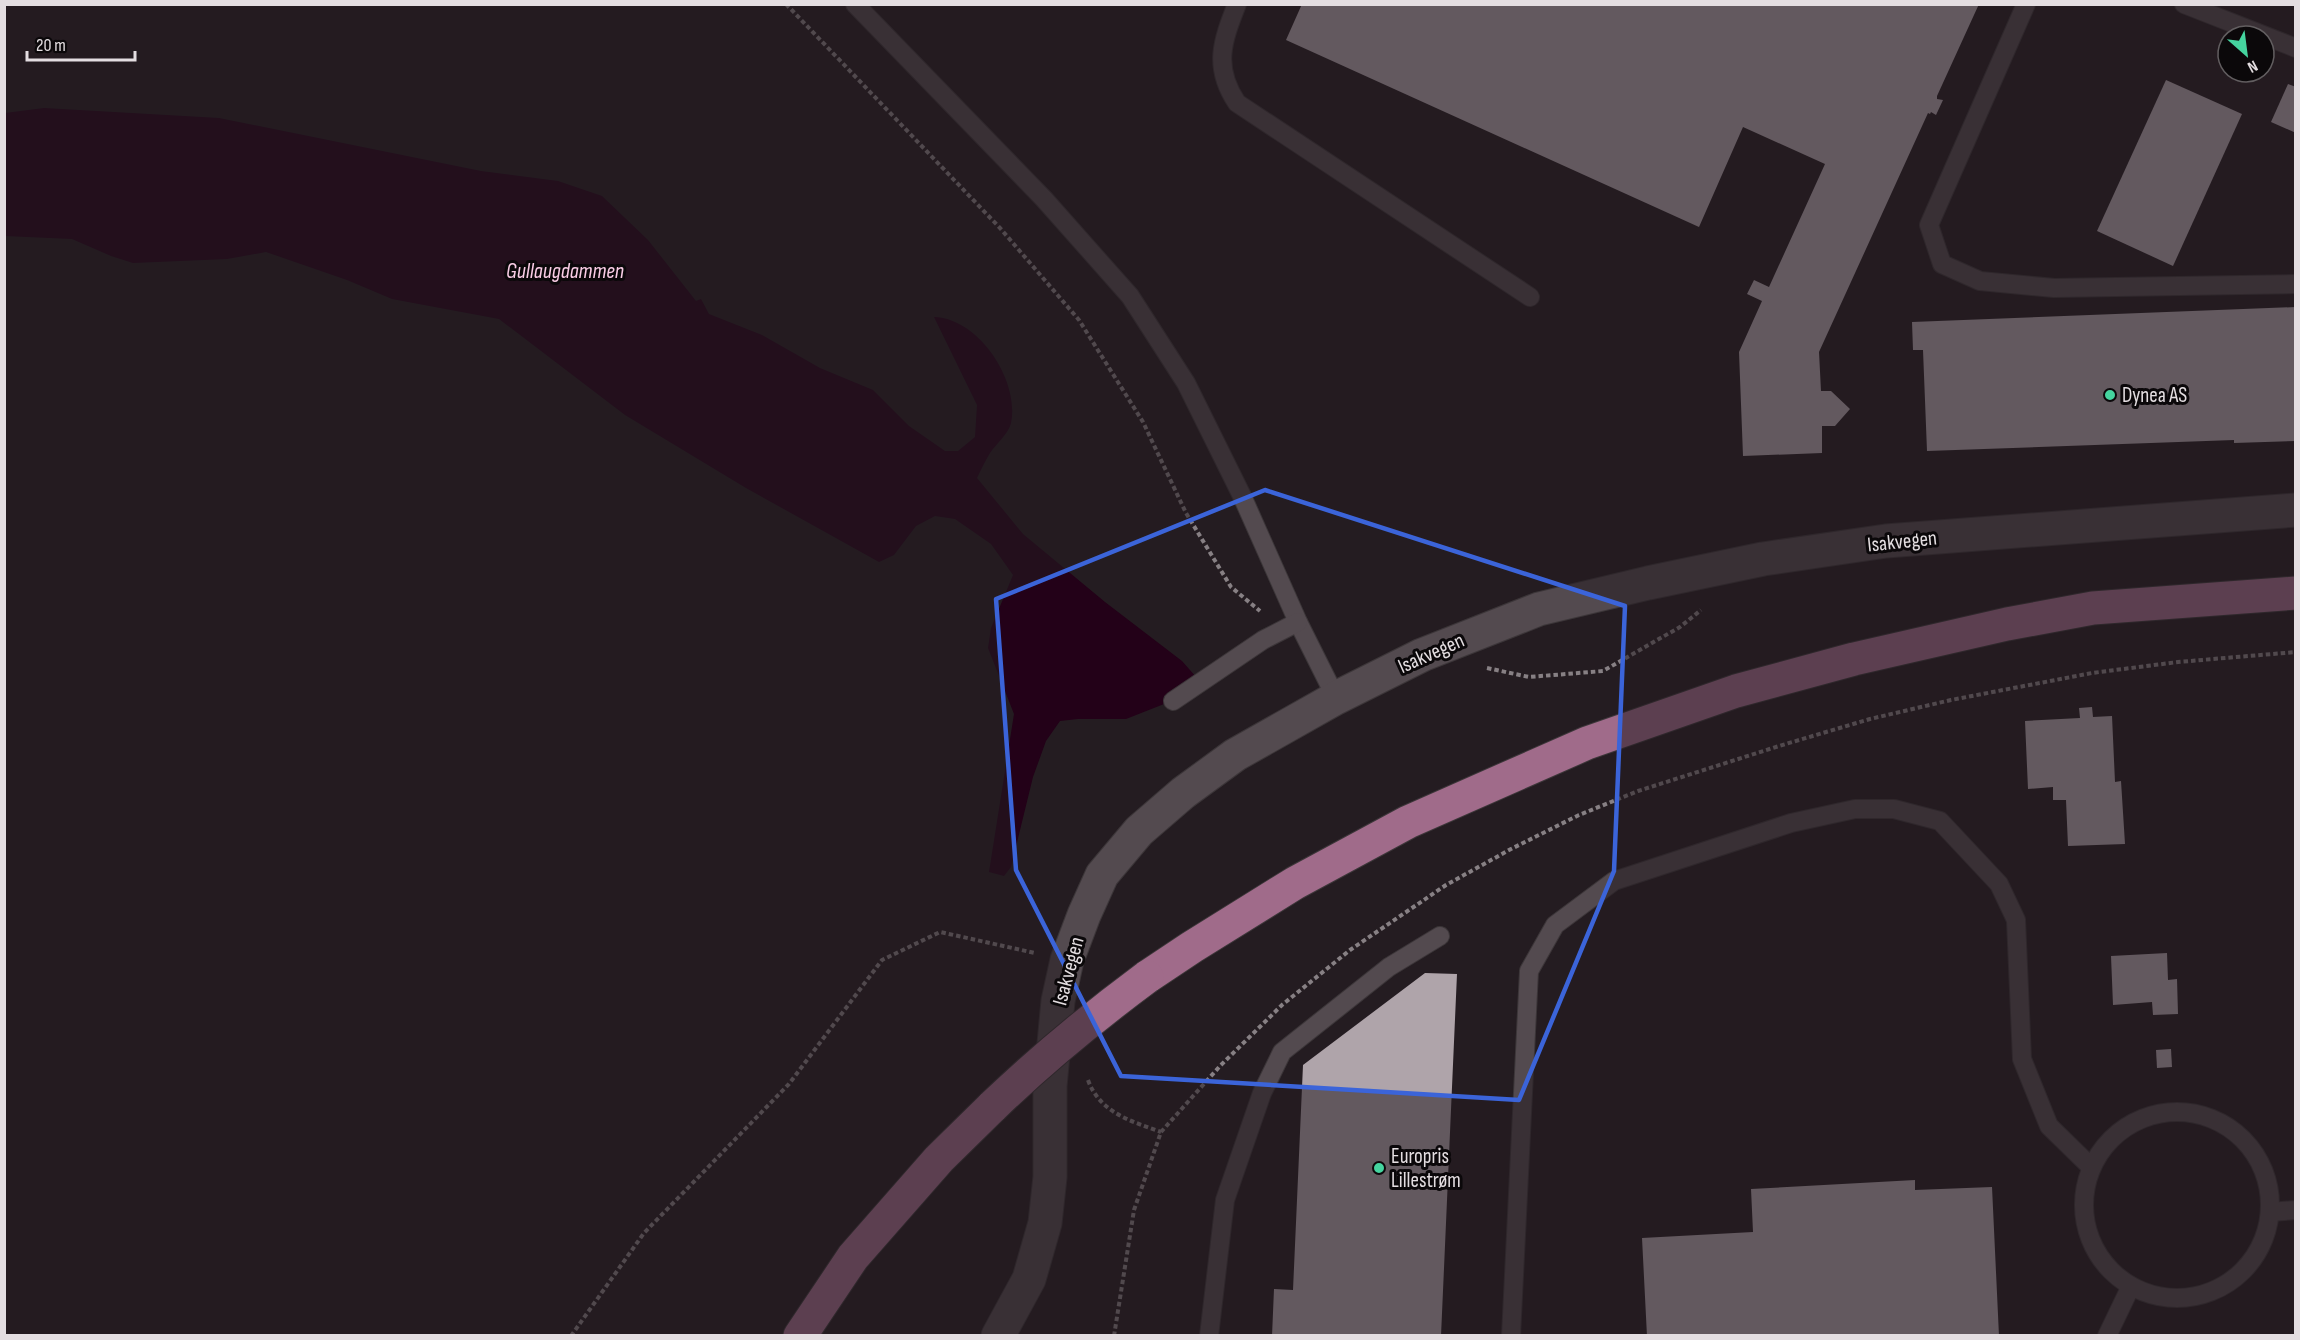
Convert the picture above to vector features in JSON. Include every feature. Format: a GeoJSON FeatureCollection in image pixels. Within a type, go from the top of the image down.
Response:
{"type":"FeatureCollection","features":[{"type":"Feature","properties":{"kind":"highway"},"geometry":{"type":"LineString","coordinates":[[800,1335],[853,1257],[939,1159],[1036,1064],[1098,1013],[1147,977],[1295,883],[1408,822],[1587,743],[1737,691],[1854,659],[2007,624],[2092,608],[2295,593]]}},
{"type":"Feature","properties":{"kind":"street","name":"Isakvegen"},"geometry":{"type":"LineString","coordinates":[[999,1335],[1029,1279],[1045,1223],[1050,1177],[1050,1086],[1058,1000],[1083,915],[1102,875],[1139,831],[1183,793],[1235,755],[1336,698],[1422,655],[1539,609],[1648,583],[1763,559],[1886,541],[2295,510]]}},
{"type":"Feature","properties":{"kind":"lane"},"geometry":{"type":"LineString","coordinates":[[855,4],[1044,199],[1130,296],[1186,383],[1242,496],[1298,622],[1336,698]]}},
{"type":"Feature","properties":{"kind":"lane"},"geometry":{"type":"LineString","coordinates":[[1237,4],[1224,36],[1222,64],[1226,86],[1237,103],[1530,297]]}},
{"type":"Feature","properties":{"kind":"lane"},"geometry":{"type":"LineString","coordinates":[[2026,4],[1929,225],[1942,264],[1980,281],[2054,288],[2295,284]]}},
{"type":"Feature","properties":{"kind":"lane"},"geometry":{"type":"LineString","coordinates":[[2184,4],[2295,48]]}},
{"type":"Feature","properties":{"kind":"lane"},"geometry":{"type":"LineString","coordinates":[[1173,701],[1263,640],[1298,622]]}},
{"type":"Feature","properties":{"kind":"lane"},"geometry":{"type":"LineString","coordinates":[[1511,1335],[1529,971],[1555,925],[1614,881],[1791,823],[1855,810],[1894,809],[1940,821],[1999,884],[2016,920],[2022,1059],[2049,1126],[2091,1167]]}},
{"type":"Feature","properties":{"kind":"lane"},"geometry":{"type":"LineString","coordinates":[[1209,1335],[1225,1200],[1262,1093],[1282,1052],[1389,967],[1440,936]]}},
{"type":"Feature","properties":{"kind":"lane"},"geometry":{"type":"LineString","coordinates":[[2190,1112],[2212,1119],[2233,1130],[2250,1146],[2262,1166],[2268,1188],[2270,1212],[2265,1235],[2255,1256],[2240,1274],[2220,1287],[2198,1295],[2175,1298],[2152,1295],[2131,1286],[2112,1272],[2097,1254],[2087,1232],[2084,1210],[2085,1186],[2091,1167],[2101,1150],[2131,1123],[2150,1115],[2190,1112]]}},
{"type":"Feature","properties":{"kind":"lane"},"geometry":{"type":"LineString","coordinates":[[2270,1212],[2295,1210]]}},
{"type":"Feature","properties":{"kind":"lane"},"geometry":{"type":"LineString","coordinates":[[2107,1335],[2131,1286]]}},
{"type":"Feature","properties":{"kind":"path"},"geometry":{"type":"LineString","coordinates":[[786,4],[1000,228],[1079,320],[1143,422],[1186,513],[1231,587],[1265,614],[1298,622]]}},
{"type":"Feature","properties":{"kind":"path"},"geometry":{"type":"LineString","coordinates":[[1480,666],[1529,677],[1603,671],[1680,627],[1707,604]]}},
{"type":"Feature","properties":{"kind":"path"},"geometry":{"type":"LineString","coordinates":[[1480,672],[1491,668]]}},
{"type":"Feature","properties":{"kind":"path"},"geometry":{"type":"LineString","coordinates":[[572,1335],[644,1233],[789,1084],[882,960],[940,932],[1068,960]]}},
{"type":"Feature","properties":{"kind":"path"},"geometry":{"type":"LineString","coordinates":[[1086,1075],[1093,1092],[1105,1108],[1128,1120],[1161,1132]]}},
{"type":"Feature","properties":{"kind":"highlighted area"},"geometry":{"type":"Polygon","coordinates":[[[1265,490],[1625,606],[1614,871],[1519,1100],[1121,1076],[1016,870],[996,599],[1265,490]]]}},
{"type":"Feature","properties":{"kind":"water","name":"Gullaugdammen"},"geometry":{"type":"Polygon","coordinates":[[[44,108],[219,118],[481,171],[558,181],[602,196],[648,240],[696,301],[701,299],[709,314],[762,335],[820,368],[873,390],[909,426],[945,451],[958,451],[975,437],[977,405],[934,317],[950,320],[966,328],[992,354],[1009,388],[1012,406],[1010,427],[990,453],[977,478],[1023,534],[1105,602],[1182,661],[1197,678],[1192,693],[1126,719],[1060,721],[1046,741],[1033,777],[1011,867],[1004,876],[989,872],[1014,714],[988,648],[991,628],[1013,575],[991,544],[955,519],[935,516],[916,526],[894,555],[879,562],[746,488],[625,415],[499,319],[392,299],[347,280],[266,252],[227,259],[133,263],[72,239],[5,236],[5,113],[44,108]]]}},
{"type":"Feature","properties":{"kind":"building"},"geometry":{"type":"Polygon","coordinates":[[[1302,4],[1979,4],[1937,96],[1937,99],[1943,100],[1936,115],[1928,113],[1819,352],[1821,391],[1831,391],[1850,409],[1835,426],[1822,426],[1822,453],[1743,456],[1739,352],[1762,301],[1747,294],[1754,280],[1769,287],[1825,164],[1743,127],[1699,227],[1286,40],[1302,4]]]}},
{"type":"Feature","properties":{"kind":"building"},"geometry":{"type":"Polygon","coordinates":[[[2166,80],[2242,114],[2173,266],[2097,231],[2166,80]]]}},
{"type":"Feature","properties":{"kind":"building"},"geometry":{"type":"Polygon","coordinates":[[[2288,84],[2296,87],[2296,133],[2271,122],[2288,84]]]}},
{"type":"Feature","properties":{"kind":"building","name":"Dynea AS"},"geometry":{"type":"Polygon","coordinates":[[[2296,307],[2296,441],[2234,443],[2234,440],[1927,451],[1923,350],[1913,350],[1912,322],[2296,307]]]}},
{"type":"Feature","properties":{"kind":"building"},"geometry":{"type":"Polygon","coordinates":[[[2092,707],[2093,717],[2112,716],[2115,782],[2121,781],[2125,844],[2068,846],[2066,800],[2053,800],[2053,787],[2028,789],[2025,721],[2080,718],[2079,708],[2092,707]]]}},
{"type":"Feature","properties":{"kind":"building"},"geometry":{"type":"Polygon","coordinates":[[[2167,953],[2168,980],[2177,979],[2178,1014],[2153,1015],[2152,1002],[2113,1005],[2111,956],[2167,953]]]}},
{"type":"Feature","properties":{"kind":"building"},"geometry":{"type":"Polygon","coordinates":[[[1425,973],[1457,974],[1441,1336],[1272,1336],[1274,1289],[1293,1290],[1303,1065],[1425,973]]]}},
{"type":"Feature","properties":{"kind":"building"},"geometry":{"type":"Polygon","coordinates":[[[2171,1049],[2172,1067],[2157,1068],[2156,1050],[2171,1049]]]}},
{"type":"Feature","properties":{"kind":"building"},"geometry":{"type":"Polygon","coordinates":[[[1915,1180],[1915,1190],[1992,1187],[1999,1336],[1647,1336],[1642,1238],[1753,1232],[1751,1189],[1915,1180]]]}},
{"type":"Feature","properties":{"kind":"place","name":"Dynea AS"},"geometry":{"type":"Point","coordinates":[2110,395]}},
{"type":"Feature","properties":{"kind":"place","name":"Europris Lillestrøm"},"geometry":{"type":"Point","coordinates":[1379,1168]}}]}
